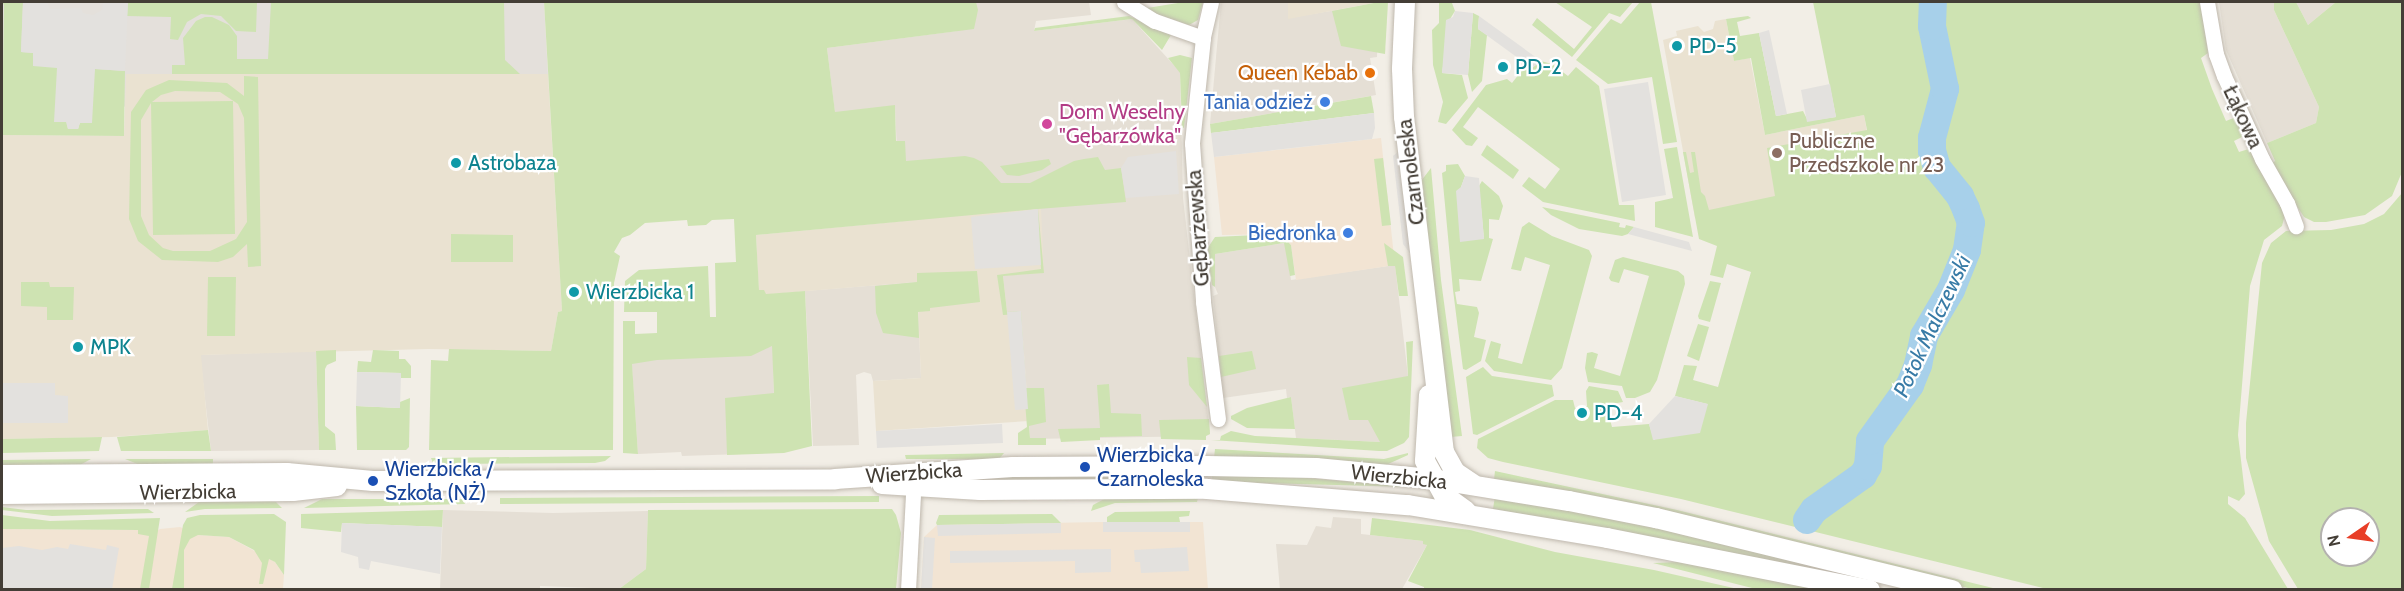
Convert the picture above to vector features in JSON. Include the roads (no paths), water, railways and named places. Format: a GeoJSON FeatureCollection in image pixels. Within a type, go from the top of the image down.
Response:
{"type":"FeatureCollection","features":[{"type":"Feature","properties":{"kind":"street"},"geometry":{"type":"LineString","coordinates":[[1124,2],[1155,21],[1203,38]]}},
{"type":"Feature","properties":{"kind":"street","name":"Gębarzewska"},"geometry":{"type":"LineString","coordinates":[[1211,2],[1203,38],[1192,132],[1203,302],[1218,418]]}},
{"type":"Feature","properties":{"kind":"street","name":"Czarnoleska"},"geometry":{"type":"LineString","coordinates":[[1405,2],[1402,91],[1444,452]]}},
{"type":"Feature","properties":{"kind":"street","name":"Łąkowa"},"geometry":{"type":"LineString","coordinates":[[2207,2],[2216,54],[2224,76],[2262,159],[2287,203],[2296,226]]}},
{"type":"Feature","properties":{"kind":"street","name":"Czarnoleska"},"geometry":{"type":"LineString","coordinates":[[1431,342],[1424,452],[1433,479],[1451,502],[1473,514]]}},
{"type":"Feature","properties":{"kind":"street"},"geometry":{"type":"LineString","coordinates":[[1395,475],[1415,465],[1424,452]]}},
{"type":"Feature","properties":{"kind":"street"},"geometry":{"type":"LineString","coordinates":[[1390,503],[1412,496],[1433,479],[1441,469],[1444,452]]}},
{"type":"Feature","properties":{"kind":"street"},"geometry":{"type":"LineString","coordinates":[[1444,452],[1455,472],[1478,487]]}},
{"type":"Feature","properties":{"kind":"street","name":"Wierzbicka"},"geometry":{"type":"LineString","coordinates":[[2,494],[293,491],[373,482],[914,479],[1013,468],[1207,466],[1316,468],[1433,479],[1656,518],[1952,590]]}},
{"type":"Feature","properties":{"kind":"street","name":"Wierzbicka"},"geometry":{"type":"LineString","coordinates":[[2,475],[279,473],[373,482]]}},
{"type":"Feature","properties":{"kind":"street"},"geometry":{"type":"LineString","coordinates":[[908,590],[914,479]]}},
{"type":"Feature","properties":{"kind":"street","name":"Wierzbicka"},"geometry":{"type":"LineString","coordinates":[[914,479],[980,490],[1207,489],[1390,503],[1473,514],[1870,590]]}},
{"type":"Feature","properties":{"kind":"waterway","name":"Potok Malczewski"},"geometry":{"type":"LineString","coordinates":[[1807,520],[1814,510],[1863,475],[1868,466],[1870,441],[1910,385],[1918,365],[1924,336],[1951,290],[1967,250],[1971,223],[1960,196],[1937,168],[1932,151],[1932,138],[1945,89],[1932,26],[1933,2]]}},
{"type":"Feature","properties":{"kind":"place","name":"PD-5"},"geometry":{"type":"Point","coordinates":[1677,46]}},
{"type":"Feature","properties":{"kind":"place","name":"PD-2"},"geometry":{"type":"Point","coordinates":[1503,67]}},
{"type":"Feature","properties":{"kind":"place","name":"Queen Kebab"},"geometry":{"type":"Point","coordinates":[1370,73]}},
{"type":"Feature","properties":{"kind":"place","name":"Tania odzież"},"geometry":{"type":"Point","coordinates":[1325,102]}},
{"type":"Feature","properties":{"kind":"place","name":"Dom Weselny \"Gębarzówka\""},"geometry":{"type":"Point","coordinates":[1047,124]}},
{"type":"Feature","properties":{"kind":"place","name":"Publiczne Przedszkole nr 23"},"geometry":{"type":"Point","coordinates":[1777,153]}},
{"type":"Feature","properties":{"kind":"place","name":"Astrobaza"},"geometry":{"type":"Point","coordinates":[456,163]}},
{"type":"Feature","properties":{"kind":"place","name":"Biedronka"},"geometry":{"type":"Point","coordinates":[1348,233]}},
{"type":"Feature","properties":{"kind":"place","name":"Wierzbicka 1"},"geometry":{"type":"Point","coordinates":[574,292]}},
{"type":"Feature","properties":{"kind":"place","name":"MPK"},"geometry":{"type":"Point","coordinates":[78,347]}},
{"type":"Feature","properties":{"kind":"place","name":"PD-4"},"geometry":{"type":"Point","coordinates":[1582,413]}},
{"type":"Feature","properties":{"kind":"place","name":"Wierzbicka / Czarnoleska"},"geometry":{"type":"Point","coordinates":[1085,467]}},
{"type":"Feature","properties":{"kind":"place","name":"Wierzbicka / Szkoła (NŻ)"},"geometry":{"type":"Point","coordinates":[373,481]}}]}
